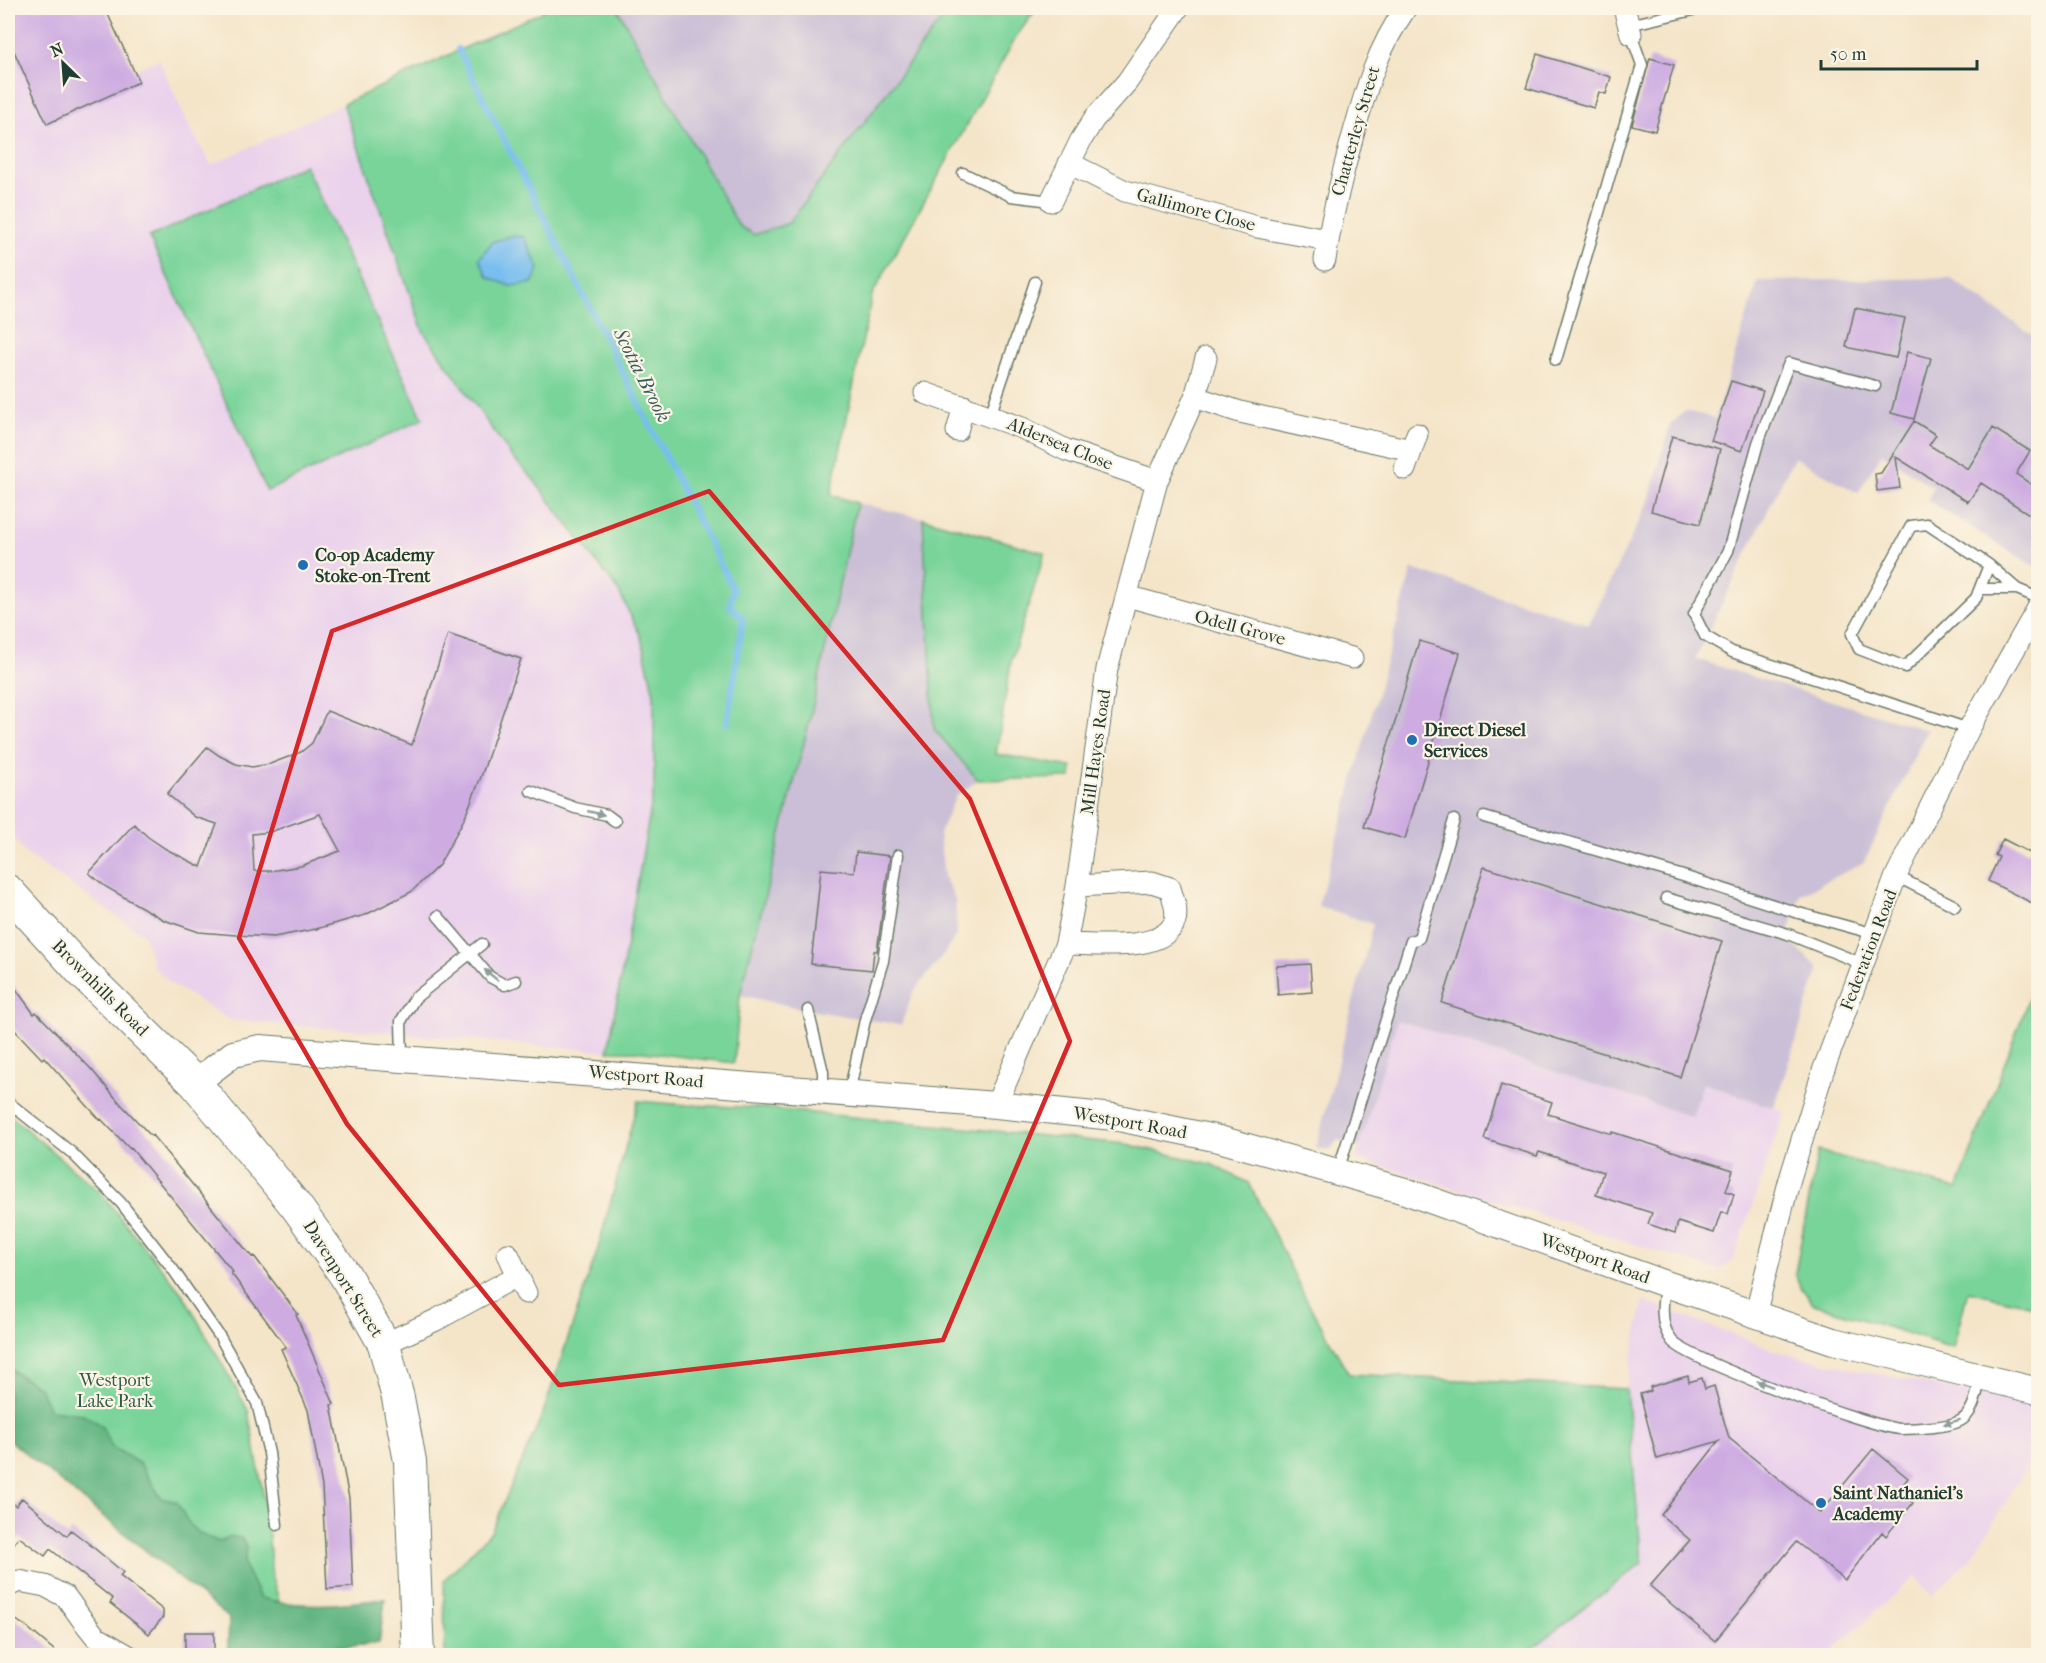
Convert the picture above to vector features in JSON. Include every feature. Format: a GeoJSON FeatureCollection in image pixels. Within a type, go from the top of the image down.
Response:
{"type":"FeatureCollection","features":[{"type":"Feature","properties":{"kind":"main road","name":"Brownhills Road"},"geometry":{"type":"LineString","coordinates":[[8,891],[81,971],[195,1083]]}},
{"type":"Feature","properties":{"kind":"main road","name":"Davenport Street"},"geometry":{"type":"LineString","coordinates":[[195,1083],[296,1206],[345,1275],[384,1344],[399,1398],[410,1461],[418,1656]]}},
{"type":"Feature","properties":{"kind":"street"},"geometry":{"type":"LineString","coordinates":[[1051,201],[1094,119],[1127,82],[1178,8]]}},
{"type":"Feature","properties":{"kind":"street","name":"Chatterley Street"},"geometry":{"type":"LineString","coordinates":[[1326,250],[1338,190],[1371,73],[1384,44],[1406,8]]}},
{"type":"Feature","properties":{"kind":"street","name":"Gallimore Close"},"geometry":{"type":"LineString","coordinates":[[1070,163],[1125,191],[1257,227],[1326,250]]}},
{"type":"Feature","properties":{"kind":"street","name":"Mill Hayes Road"},"geometry":{"type":"LineString","coordinates":[[996,1105],[1066,944],[1077,886],[1107,669],[1156,481],[1195,397],[1206,358]]}},
{"type":"Feature","properties":{"kind":"street","name":"Aldersea Close"},"geometry":{"type":"LineString","coordinates":[[926,393],[1022,428],[1066,450],[1156,481]]}},
{"type":"Feature","properties":{"kind":"street"},"geometry":{"type":"LineString","coordinates":[[1195,397],[1240,412],[1411,451]]}},
{"type":"Feature","properties":{"kind":"street"},"geometry":{"type":"LineString","coordinates":[[957,431],[964,406]]}},
{"type":"Feature","properties":{"kind":"street","name":"Odell Grove"},"geometry":{"type":"LineString","coordinates":[[1127,596],[1352,658]]}},
{"type":"Feature","properties":{"kind":"street","name":"Federation Road"},"geometry":{"type":"LineString","coordinates":[[1755,1315],[1789,1182],[1823,1071],[1896,876],[1969,729],[2038,608]]}},
{"type":"Feature","properties":{"kind":"street"},"geometry":{"type":"LineString","coordinates":[[1066,944],[1150,942],[1166,934],[1175,921],[1176,908],[1170,888],[1152,882],[1077,886]]}},
{"type":"Feature","properties":{"kind":"street","name":"Westport Road"},"geometry":{"type":"LineString","coordinates":[[195,1083],[233,1054],[260,1048],[725,1083],[1114,1117],[1219,1139],[1405,1191],[1833,1341],[2038,1391]]}},
{"type":"Feature","properties":{"kind":"street"},"geometry":{"type":"LineString","coordinates":[[384,1344],[522,1285],[508,1254]]}},
{"type":"Feature","properties":{"kind":"street"},"geometry":{"type":"LineString","coordinates":[[8,1586],[20,1581],[45,1586],[66,1597],[96,1637],[129,1656]]}},
{"type":"Feature","properties":{"kind":"lane"},"geometry":{"type":"LineString","coordinates":[[1556,360],[1642,65],[1628,22],[1702,8]]}},
{"type":"Feature","properties":{"kind":"lane"},"geometry":{"type":"LineString","coordinates":[[963,173],[1011,196],[1051,201]]}},
{"type":"Feature","properties":{"kind":"lane"},"geometry":{"type":"LineString","coordinates":[[990,416],[1035,282]]}},
{"type":"Feature","properties":{"kind":"lane"},"geometry":{"type":"LineString","coordinates":[[1875,386],[1789,363],[1758,443],[1728,550],[1694,614],[1705,636],[1732,652],[1969,729]]}},
{"type":"Feature","properties":{"kind":"lane"},"geometry":{"type":"LineString","coordinates":[[1989,566],[1976,598],[1905,667],[1860,649],[1852,634],[1911,526],[1927,524],[1989,566],[2017,589],[2038,598]]}},
{"type":"Feature","properties":{"kind":"lane"},"geometry":{"type":"LineString","coordinates":[[1981,589],[2017,589]]}},
{"type":"Feature","properties":{"kind":"lane"},"geometry":{"type":"LineString","coordinates":[[531,791],[575,808],[607,816],[615,821]]}},
{"type":"Feature","properties":{"kind":"lane"},"geometry":{"type":"LineString","coordinates":[[1484,817],[1795,912],[1875,934]]}},
{"type":"Feature","properties":{"kind":"lane"},"geometry":{"type":"LineString","coordinates":[[1338,1172],[1411,941],[1419,938],[1454,820]]}},
{"type":"Feature","properties":{"kind":"lane"},"geometry":{"type":"LineString","coordinates":[[849,1094],[865,1020],[883,961],[898,855]]}},
{"type":"Feature","properties":{"kind":"lane"},"geometry":{"type":"LineString","coordinates":[[1896,876],[1955,906]]}},
{"type":"Feature","properties":{"kind":"lane"},"geometry":{"type":"LineString","coordinates":[[1666,898],[1788,934],[1863,964]]}},
{"type":"Feature","properties":{"kind":"lane"},"geometry":{"type":"LineString","coordinates":[[438,916],[490,977],[505,986],[516,981]]}},
{"type":"Feature","properties":{"kind":"lane"},"geometry":{"type":"LineString","coordinates":[[402,1059],[401,1021],[415,998],[482,944]]}},
{"type":"Feature","properties":{"kind":"lane"},"geometry":{"type":"LineString","coordinates":[[808,1010],[823,1072],[823,1092]]}},
{"type":"Feature","properties":{"kind":"lane"},"geometry":{"type":"LineString","coordinates":[[8,1102],[72,1154],[121,1203],[172,1268],[220,1337],[257,1402],[269,1453],[277,1525]]}},
{"type":"Feature","properties":{"kind":"lane"},"geometry":{"type":"LineString","coordinates":[[1666,1284],[1662,1303],[1663,1320],[1670,1339],[1679,1347],[1714,1365],[1871,1423],[1901,1429],[1938,1426],[1961,1421],[1971,1409],[1981,1377]]}},
{"type":"Feature","properties":{"kind":"highlighted area"},"geometry":{"type":"Polygon","coordinates":[[[709,491],[970,799],[1070,1041],[943,1340],[559,1385],[347,1124],[239,938],[332,631],[709,491]]]}},
{"type":"Feature","properties":{"kind":"shaded area","name":"Co-op Academy Stoke-on-Trent"},"geometry":{"type":"Polygon","coordinates":[[[8,8],[105,8],[134,71],[159,59],[184,116],[211,165],[343,104],[423,331],[512,457],[533,479],[618,590],[641,637],[654,694],[654,789],[608,1051],[230,1020],[170,983],[153,966],[144,935],[25,853],[8,831],[8,8]]]}},
{"type":"Feature","properties":{"kind":"shaded area"},"geometry":{"type":"Polygon","coordinates":[[[617,8],[950,8],[789,223],[754,235],[739,226],[617,8]]]}},
{"type":"Feature","properties":{"kind":"shaded area"},"geometry":{"type":"Polygon","coordinates":[[[1950,278],[2038,339],[2038,560],[2034,566],[1927,500],[1934,488],[1882,453],[1858,493],[1794,457],[1695,659],[1927,730],[1864,862],[1800,895],[1787,939],[1819,968],[1774,1108],[1703,1083],[1692,1117],[1397,1020],[1359,1147],[1337,1140],[1330,1150],[1316,1148],[1373,924],[1318,906],[1412,569],[1589,624],[1648,503],[1670,425],[1685,411],[1715,418],[1758,281],[1950,278]]]}},
{"type":"Feature","properties":{"kind":"shaded area"},"geometry":{"type":"Polygon","coordinates":[[[857,503],[923,518],[934,729],[978,780],[956,796],[939,834],[944,876],[955,899],[957,933],[912,994],[901,1025],[808,1010],[740,995],[810,719],[857,503]]]}},
{"type":"Feature","properties":{"kind":"shaded area"},"geometry":{"type":"Polygon","coordinates":[[[1396,1020],[1692,1117],[1702,1083],[1785,1112],[1733,1261],[1719,1270],[1356,1158],[1396,1020]]]}},
{"type":"Feature","properties":{"kind":"shaded area","name":"Saint Nathaniel's Academy"},"geometry":{"type":"Polygon","coordinates":[[[1643,1301],[1779,1352],[1867,1372],[2038,1405],[2038,1449],[1972,1557],[1931,1597],[1915,1576],[1827,1655],[1524,1656],[1642,1562],[1626,1389],[1643,1301]]]}},
{"type":"Feature","properties":{"kind":"green space"},"geometry":{"type":"Polygon","coordinates":[[[542,8],[617,8],[739,226],[754,235],[789,223],[950,8],[1037,8],[1016,37],[872,295],[831,495],[857,503],[810,719],[740,995],[734,1063],[635,1051],[608,1051],[654,789],[654,694],[641,637],[618,590],[533,479],[512,457],[423,331],[343,104],[544,11],[542,8]]]}},
{"type":"Feature","properties":{"kind":"green space"},"geometry":{"type":"Polygon","coordinates":[[[305,165],[423,419],[267,491],[149,237],[305,165]]]}},
{"type":"Feature","properties":{"kind":"green space"},"geometry":{"type":"Polygon","coordinates":[[[923,518],[1045,553],[1011,662],[996,754],[1072,767],[1071,778],[978,780],[934,729],[923,518]]]}},
{"type":"Feature","properties":{"kind":"green space"},"geometry":{"type":"Polygon","coordinates":[[[2038,975],[2038,1307],[1968,1291],[1953,1348],[1814,1304],[1801,1289],[1795,1273],[1818,1151],[1957,1189],[2038,975]]]}},
{"type":"Feature","properties":{"kind":"green space"},"geometry":{"type":"Polygon","coordinates":[[[638,1101],[762,1108],[1126,1144],[1211,1164],[1249,1183],[1306,1299],[1349,1374],[1626,1389],[1642,1563],[1524,1655],[445,1655],[444,1580],[491,1532],[543,1413],[597,1252],[638,1101]]]}},
{"type":"Feature","properties":{"kind":"green space","name":"Westport Lake Park"},"geometry":{"type":"Polygon","coordinates":[[[8,1114],[99,1191],[184,1296],[248,1410],[267,1515],[272,1578],[280,1603],[331,1606],[385,1599],[379,1643],[264,1655],[228,1655],[229,1618],[8,1439],[8,1114]]]}},
{"type":"Feature","properties":{"kind":"green space"},"geometry":{"type":"Polygon","coordinates":[[[8,1368],[40,1388],[50,1410],[83,1414],[101,1425],[111,1446],[140,1464],[161,1498],[177,1502],[197,1532],[220,1542],[231,1536],[242,1539],[246,1547],[244,1565],[260,1598],[291,1604],[338,1604],[385,1599],[379,1643],[264,1655],[228,1655],[229,1618],[8,1439],[8,1368]]]}},
{"type":"Feature","properties":{"kind":"water"},"geometry":{"type":"Polygon","coordinates":[[[511,236],[524,237],[539,269],[532,283],[510,286],[488,277],[479,259],[492,242],[511,236]]]}},
{"type":"Feature","properties":{"kind":"building"},"geometry":{"type":"Polygon","coordinates":[[[8,8],[105,8],[139,82],[47,124],[8,38],[8,8]]]}},
{"type":"Feature","properties":{"kind":"building"},"geometry":{"type":"Polygon","coordinates":[[[1537,54],[1611,77],[1606,94],[1599,92],[1594,108],[1526,88],[1537,54]]]}},
{"type":"Feature","properties":{"kind":"building"},"geometry":{"type":"Polygon","coordinates":[[[1650,58],[1674,65],[1655,131],[1632,125],[1650,58]]]}},
{"type":"Feature","properties":{"kind":"building"},"geometry":{"type":"Polygon","coordinates":[[[1855,308],[1905,318],[1896,358],[1846,347],[1855,308]]]}},
{"type":"Feature","properties":{"kind":"building"},"geometry":{"type":"Polygon","coordinates":[[[1907,352],[1931,358],[1914,419],[1891,413],[1907,352]]]}},
{"type":"Feature","properties":{"kind":"building"},"geometry":{"type":"Polygon","coordinates":[[[1731,381],[1763,391],[1742,451],[1711,441],[1731,381]]]}},
{"type":"Feature","properties":{"kind":"building"},"geometry":{"type":"Polygon","coordinates":[[[1914,421],[1936,435],[1929,445],[1968,469],[1993,428],[2030,451],[2016,474],[2038,489],[2038,500],[2029,514],[1981,483],[1968,502],[1896,457],[1900,488],[1877,491],[1875,474],[1881,473],[1914,421]]]}},
{"type":"Feature","properties":{"kind":"building"},"geometry":{"type":"Polygon","coordinates":[[[1672,436],[1720,449],[1700,524],[1651,511],[1672,436]]]}},
{"type":"Feature","properties":{"kind":"building"},"geometry":{"type":"Polygon","coordinates":[[[448,634],[521,659],[481,777],[464,819],[439,865],[411,892],[365,915],[316,929],[274,937],[199,932],[164,920],[106,887],[89,873],[134,824],[166,849],[201,867],[217,824],[195,817],[167,794],[207,747],[236,764],[252,767],[270,764],[301,752],[312,743],[327,711],[412,745],[448,634]],[[320,814],[270,832],[252,834],[254,871],[301,866],[340,851],[320,814]]]}},
{"type":"Feature","properties":{"kind":"building","name":"Direct Diesel Services"},"geometry":{"type":"Polygon","coordinates":[[[1419,641],[1460,653],[1405,839],[1364,827],[1419,641]]]}},
{"type":"Feature","properties":{"kind":"building"},"geometry":{"type":"Polygon","coordinates":[[[2003,839],[2038,857],[2038,906],[1988,881],[1999,857],[1995,855],[2003,839]]]}},
{"type":"Feature","properties":{"kind":"building"},"geometry":{"type":"Polygon","coordinates":[[[856,852],[890,856],[877,951],[874,951],[872,970],[811,964],[821,869],[854,872],[856,852]]]}},
{"type":"Feature","properties":{"kind":"building"},"geometry":{"type":"Polygon","coordinates":[[[1484,867],[1722,941],[1680,1077],[1442,1003],[1484,867]]]}},
{"type":"Feature","properties":{"kind":"building"},"geometry":{"type":"Polygon","coordinates":[[[1310,964],[1312,992],[1278,995],[1276,966],[1310,964]]]}},
{"type":"Feature","properties":{"kind":"building"},"geometry":{"type":"Polygon","coordinates":[[[8,978],[34,1014],[36,1012],[152,1135],[252,1257],[254,1256],[298,1314],[296,1315],[334,1404],[331,1405],[349,1498],[353,1587],[327,1589],[322,1486],[308,1410],[281,1349],[286,1347],[231,1273],[233,1272],[131,1148],[100,1120],[44,1057],[42,1059],[8,1023],[8,978]]]}},
{"type":"Feature","properties":{"kind":"building"},"geometry":{"type":"Polygon","coordinates":[[[1501,1085],[1552,1102],[1548,1114],[1733,1170],[1726,1191],[1734,1194],[1728,1214],[1721,1212],[1714,1233],[1678,1222],[1675,1233],[1648,1224],[1652,1213],[1596,1195],[1603,1172],[1539,1152],[1537,1156],[1484,1139],[1501,1085]]]}},
{"type":"Feature","properties":{"kind":"building"},"geometry":{"type":"Polygon","coordinates":[[[1688,1376],[1689,1382],[1702,1378],[1705,1389],[1714,1386],[1729,1438],[1820,1513],[1873,1449],[1908,1478],[1899,1490],[1913,1503],[1886,1536],[1882,1532],[1845,1580],[1796,1542],[1715,1641],[1650,1586],[1690,1540],[1661,1515],[1719,1441],[1657,1459],[1640,1394],[1651,1391],[1650,1387],[1688,1376]]]}},
{"type":"Feature","properties":{"kind":"building"},"geometry":{"type":"Polygon","coordinates":[[[22,1498],[67,1536],[71,1530],[88,1543],[123,1572],[120,1576],[163,1610],[163,1617],[149,1634],[110,1603],[113,1599],[50,1549],[45,1556],[19,1537],[8,1551],[8,1500],[16,1506],[22,1498]]]}},
{"type":"Feature","properties":{"kind":"building"},"geometry":{"type":"Polygon","coordinates":[[[8,1614],[61,1656],[18,1655],[8,1647],[8,1614]]]}},
{"type":"Feature","properties":{"kind":"building"},"geometry":{"type":"Polygon","coordinates":[[[185,1632],[214,1632],[214,1656],[185,1654],[185,1632]]]}},
{"type":"Feature","properties":{"kind":"waterway","name":"Scotia Brook"},"geometry":{"type":"LineString","coordinates":[[458,49],[733,589],[730,606],[743,618],[727,724]]}},
{"type":"Feature","properties":{"kind":"place","name":"Co-op Academy Stoke-on-Trent"},"geometry":{"type":"Point","coordinates":[303,565]}},
{"type":"Feature","properties":{"kind":"place","name":"Direct Diesel Services"},"geometry":{"type":"Point","coordinates":[1412,740]}},
{"type":"Feature","properties":{"kind":"place","name":"Saint Nathaniel's Academy"},"geometry":{"type":"Point","coordinates":[1821,1503]}}]}
